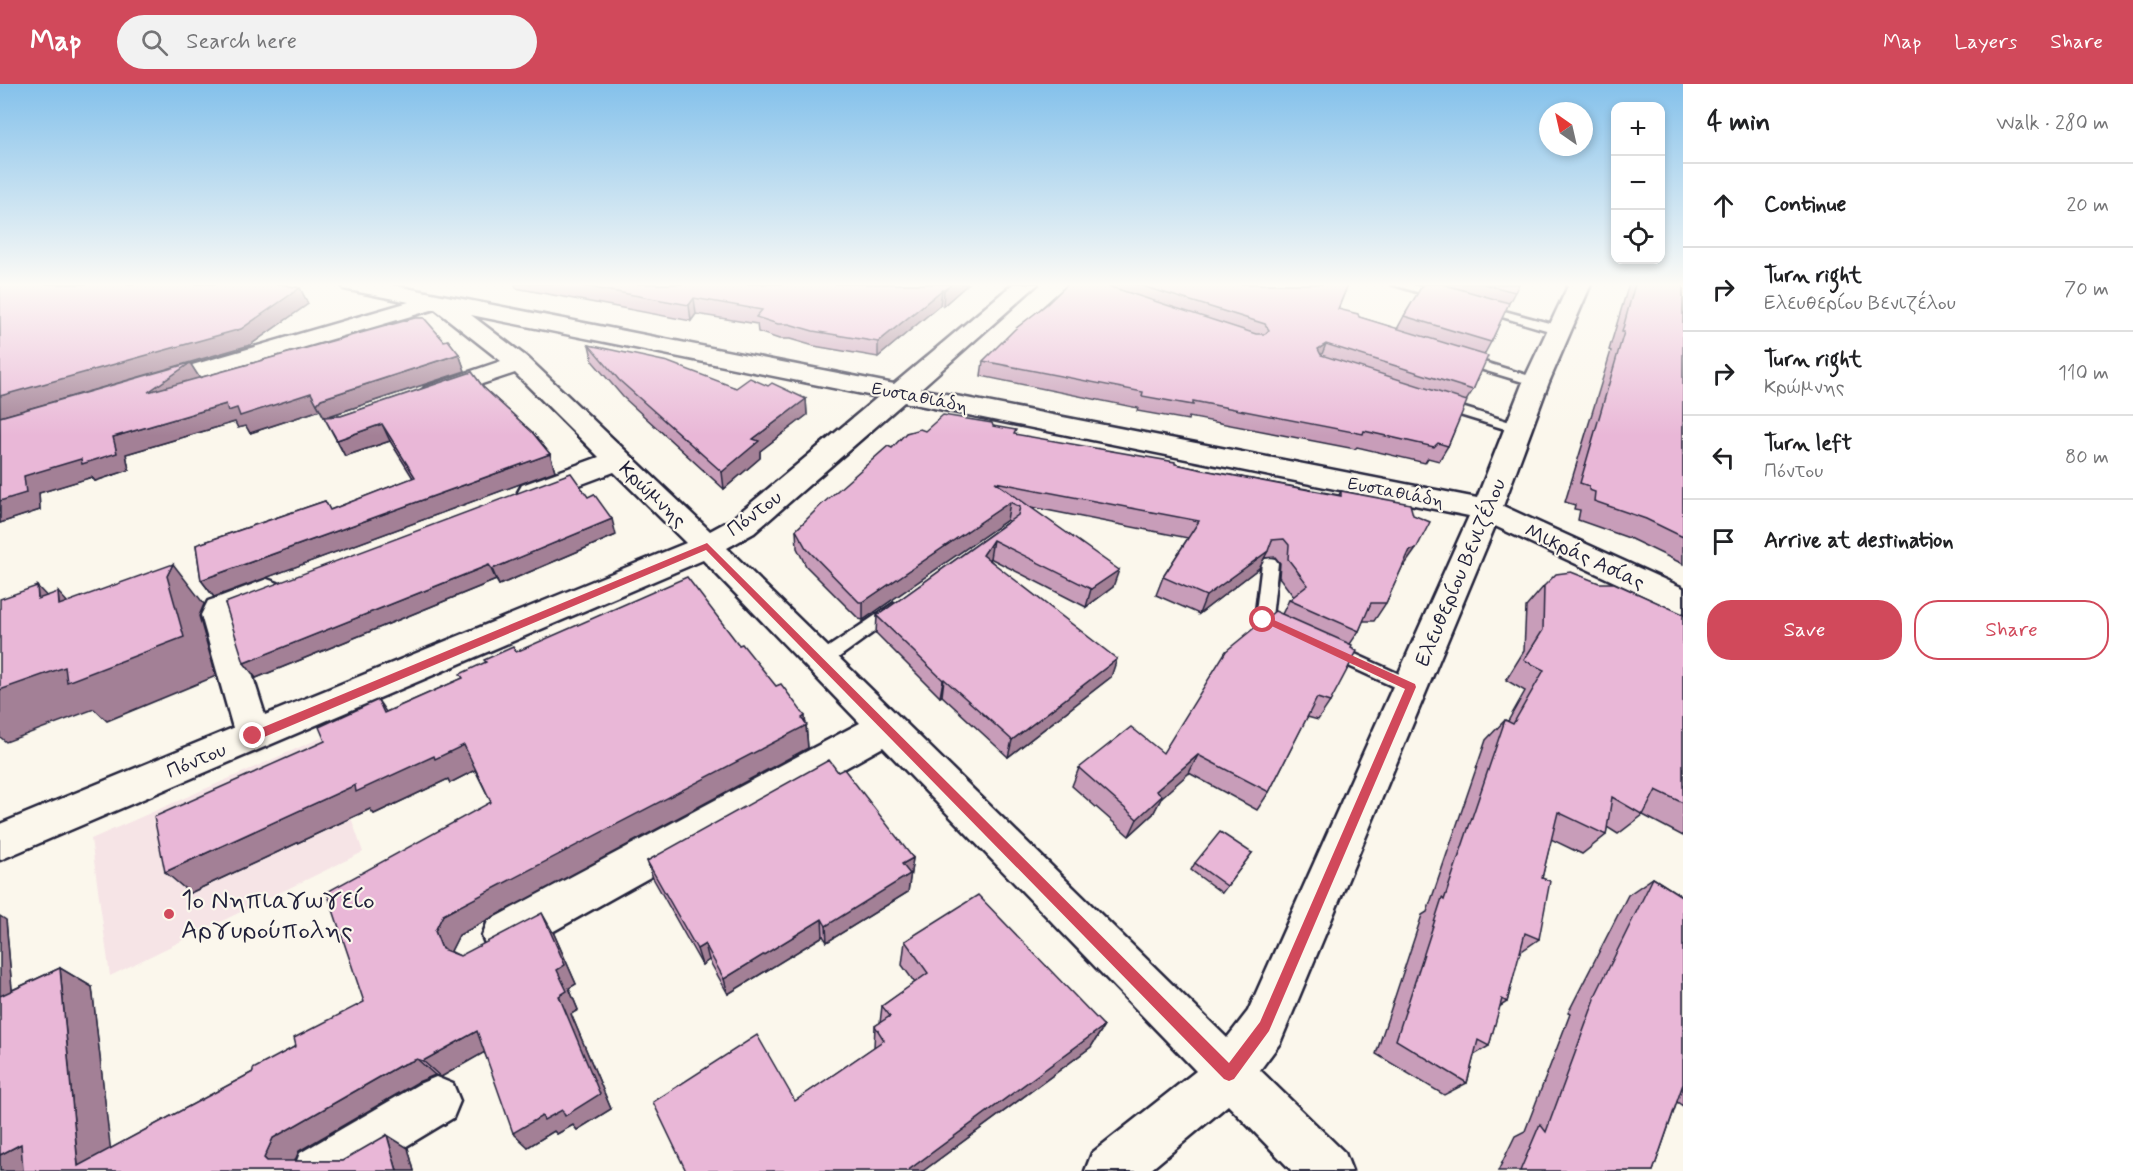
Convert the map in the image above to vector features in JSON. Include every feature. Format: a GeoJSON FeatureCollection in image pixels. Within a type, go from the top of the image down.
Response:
{"type":"FeatureCollection","features":[{"type":"Feature","properties":{"kind":"street"},"geometry":{"type":"LineString","coordinates":[[136,389],[303,335]]}},
{"type":"Feature","properties":{"kind":"street","name":"Κρώμνης"},"geometry":{"type":"LineString","coordinates":[[485,335],[519,363],[707,546],[1229,1074],[1328,1171]]}},
{"type":"Feature","properties":{"kind":"street","name":"Ευσταθιάδη"},"geometry":{"type":"LineString","coordinates":[[631,335],[899,393],[1487,510]]}},
{"type":"Feature","properties":{"kind":"street","name":"Πόντου"},"geometry":{"type":"LineString","coordinates":[[0,842],[707,546],[743,526],[967,335]]}},
{"type":"Feature","properties":{"kind":"street","name":"Ελευθερίου Βενιζέλου"},"geometry":{"type":"LineString","coordinates":[[1110,1171],[1229,1074],[1264,1027],[1487,510],[1536,382],[1558,335]]}},
{"type":"Feature","properties":{"kind":"street"},"geometry":{"type":"LineString","coordinates":[[406,401],[519,363]]}},
{"type":"Feature","properties":{"kind":"street"},"geometry":{"type":"LineString","coordinates":[[506,502],[618,460]]}},
{"type":"Feature","properties":{"kind":"street","name":"Μικράς Ασίας"},"geometry":{"type":"LineString","coordinates":[[1487,510],[1683,602]]}},
{"type":"Feature","properties":{"kind":"street"},"geometry":{"type":"LineString","coordinates":[[253,736],[216,615],[225,607],[292,582]]}},
{"type":"Feature","properties":{"kind":"street"},"geometry":{"type":"LineString","coordinates":[[475,952],[886,727]]}},
{"type":"Feature","properties":{"kind":"street"},"geometry":{"type":"LineString","coordinates":[[318,1171],[436,1101]]}},
{"type":"Feature","properties":{"kind":"lane"},"geometry":{"type":"LineString","coordinates":[[1447,354],[1536,382]]}},
{"type":"Feature","properties":{"kind":"lane"},"geometry":{"type":"LineString","coordinates":[[1430,401],[1518,429]]}},
{"type":"Feature","properties":{"kind":"lane"},"geometry":{"type":"LineString","coordinates":[[1270,563],[1263,620],[1295,634]]}},
{"type":"Feature","properties":{"kind":"lane"},"geometry":{"type":"LineString","coordinates":[[821,661],[905,600]]}},
{"type":"Feature","properties":{"kind":"lane"},"geometry":{"type":"LineString","coordinates":[[1316,644],[1411,687]]}},
{"type":"Feature","properties":{"kind":"shaded area","name":"1ο Νηπιαγωγείο Αργυρούπολης"},"geometry":{"type":"Polygon","coordinates":[[[323,737],[363,852],[110,976],[91,839],[323,737]]]}},
{"type":"Feature","properties":{"kind":"building"},"geometry":{"type":"Polygon","coordinates":[[[0,335],[220,335],[0,396],[0,335]]]}},
{"type":"Feature","properties":{"kind":"building"},"geometry":{"type":"Polygon","coordinates":[[[355,335],[439,335],[444,341],[448,340],[459,354],[321,399],[317,404],[311,393],[240,416],[237,408],[228,411],[226,404],[113,437],[117,453],[82,464],[81,459],[24,476],[26,493],[0,501],[0,417],[190,363],[148,392],[355,335]]]}},
{"type":"Feature","properties":{"kind":"building"},"geometry":{"type":"Polygon","coordinates":[[[835,335],[887,335],[878,342],[835,335]]]}},
{"type":"Feature","properties":{"kind":"building"},"geometry":{"type":"Polygon","coordinates":[[[1009,335],[1418,335],[1488,356],[1473,390],[1326,344],[1318,349],[1321,355],[1467,401],[1448,446],[1438,443],[1434,447],[1364,431],[1363,434],[1193,401],[1193,405],[1142,396],[1143,392],[983,361],[1009,335]]]}},
{"type":"Feature","properties":{"kind":"building"},"geometry":{"type":"Polygon","coordinates":[[[1467,335],[1494,335],[1491,342],[1467,335]]]}},
{"type":"Feature","properties":{"kind":"building"},"geometry":{"type":"Polygon","coordinates":[[[1623,335],[1683,335],[1683,537],[1646,519],[1594,501],[1595,492],[1589,490],[1589,486],[1580,483],[1623,335]]]}},
{"type":"Feature","properties":{"kind":"building"},"geometry":{"type":"Polygon","coordinates":[[[589,345],[668,362],[736,388],[750,378],[768,386],[772,383],[806,399],[753,439],[759,441],[722,472],[619,380],[589,345]]]}},
{"type":"Feature","properties":{"kind":"building"},"geometry":{"type":"Polygon","coordinates":[[[472,372],[483,387],[532,432],[550,454],[201,580],[196,545],[325,501],[330,510],[415,477],[382,424],[337,440],[324,417],[341,416],[472,372]]]}},
{"type":"Feature","properties":{"kind":"building"},"geometry":{"type":"Polygon","coordinates":[[[943,415],[992,423],[993,426],[1016,430],[1014,434],[1175,462],[1175,464],[1198,469],[1341,496],[1341,491],[1410,504],[1413,515],[1430,522],[1416,549],[1410,550],[1386,603],[1371,603],[1359,631],[1289,600],[1308,585],[1288,559],[1289,545],[1284,539],[1272,540],[1268,551],[1206,596],[1163,577],[1199,521],[995,482],[1119,570],[1091,589],[993,540],[983,555],[1117,659],[1012,740],[943,680],[877,616],[1018,515],[1020,507],[1010,502],[863,602],[859,602],[806,548],[796,530],[888,446],[892,448],[906,433],[920,429],[925,431],[943,415]]]}},
{"type":"Feature","properties":{"kind":"building"},"geometry":{"type":"Polygon","coordinates":[[[571,473],[588,497],[594,494],[612,519],[492,569],[489,565],[244,663],[225,603],[571,473]]]}},
{"type":"Feature","properties":{"kind":"building"},"geometry":{"type":"Polygon","coordinates":[[[173,564],[167,576],[184,637],[67,682],[65,667],[0,690],[0,599],[37,586],[38,599],[58,592],[59,605],[173,564]]]}},
{"type":"Feature","properties":{"kind":"building"},"geometry":{"type":"Polygon","coordinates":[[[1571,572],[1599,583],[1614,583],[1683,614],[1683,803],[1656,790],[1643,815],[1612,797],[1606,835],[1558,812],[1542,878],[1550,881],[1539,939],[1525,933],[1507,1002],[1502,999],[1489,1046],[1478,1040],[1467,1083],[1396,1040],[1442,898],[1444,900],[1505,720],[1513,724],[1544,670],[1524,660],[1543,630],[1544,586],[1556,574],[1571,572]]]}},
{"type":"Feature","properties":{"kind":"building"},"geometry":{"type":"Polygon","coordinates":[[[687,577],[739,645],[742,644],[776,686],[781,684],[805,716],[802,718],[807,725],[443,915],[435,931],[442,949],[460,956],[542,913],[565,965],[557,970],[567,991],[559,996],[600,1094],[565,1116],[562,1110],[544,1120],[542,1116],[513,1133],[477,1031],[423,1061],[417,1059],[399,1066],[273,1138],[264,1158],[267,1161],[342,1161],[387,1135],[397,1171],[23,1171],[21,1144],[0,1155],[0,996],[60,968],[78,1166],[253,1072],[253,1069],[296,1046],[294,1038],[364,1002],[327,892],[491,802],[464,745],[435,759],[434,756],[356,792],[355,785],[165,872],[154,817],[325,741],[319,727],[378,700],[384,713],[463,678],[460,674],[486,662],[484,660],[513,647],[516,652],[687,577]]]}},
{"type":"Feature","properties":{"kind":"building"},"geometry":{"type":"Polygon","coordinates":[[[1275,611],[1352,645],[1351,648],[1357,651],[1330,702],[1317,698],[1269,792],[1198,755],[1156,791],[1162,796],[1137,819],[1079,768],[1131,727],[1163,753],[1226,651],[1275,611]]]}},
{"type":"Feature","properties":{"kind":"building"},"geometry":{"type":"Polygon","coordinates":[[[829,760],[838,772],[844,769],[913,858],[902,864],[910,874],[826,926],[822,919],[724,979],[705,944],[697,949],[647,861],[829,760]]]}},
{"type":"Feature","properties":{"kind":"building"},"geometry":{"type":"Polygon","coordinates":[[[1220,832],[1252,853],[1227,886],[1195,863],[1220,832]]]}},
{"type":"Feature","properties":{"kind":"building"},"geometry":{"type":"Polygon","coordinates":[[[1653,878],[1683,897],[1683,1084],[1653,1171],[1520,1171],[1540,1124],[1546,1132],[1594,998],[1653,878]]]}},
{"type":"Feature","properties":{"kind":"building"},"geometry":{"type":"Polygon","coordinates":[[[978,895],[1104,1026],[907,1171],[686,1171],[653,1102],[757,1035],[795,1101],[884,1040],[875,1026],[890,1016],[882,1006],[928,973],[905,941],[978,895]]]}},
{"type":"Feature","properties":{"kind":"place","name":"1ο Νηπιαγωγείο Αργυρούπολης"},"geometry":{"type":"Point","coordinates":[169,914]}},
{"type":"Feature","properties":{"kind":"route"},"geometry":{"type":"LineString","coordinates":[[253,736],[707,546],[1229,1074],[1264,1027],[1411,687],[1263,620]]}}]}
